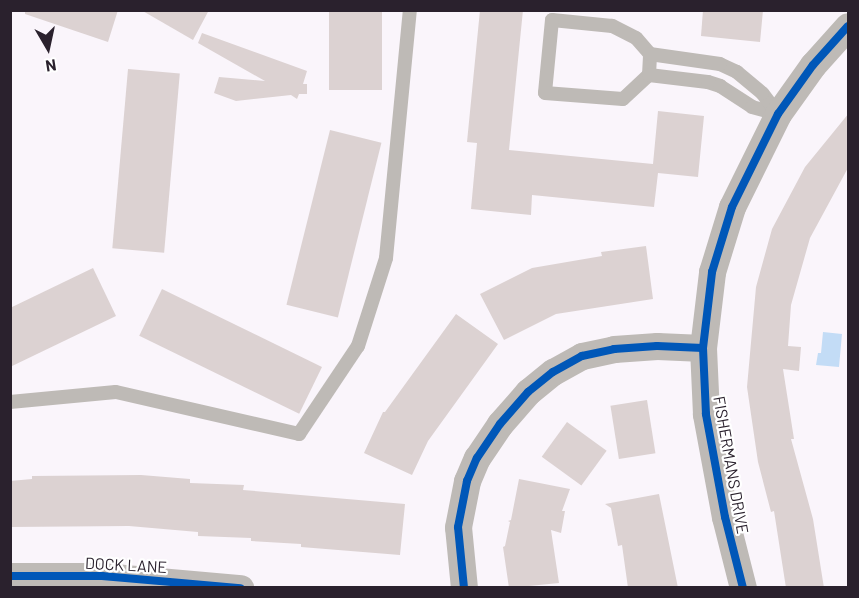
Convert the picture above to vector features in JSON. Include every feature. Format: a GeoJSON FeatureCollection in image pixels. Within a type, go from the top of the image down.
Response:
{"type":"FeatureCollection","features":[{"type":"Feature","properties":{"kind":"street","name":"FISHERMANS DRIVE"},"geometry":{"type":"LineString","coordinates":[[743,588],[711,448],[703,387],[703,348],[712,272],[732,207],[778,114],[813,65],[849,26]]}},
{"type":"Feature","properties":{"kind":"street"},"geometry":{"type":"LineString","coordinates":[[464,588],[458,527],[467,481],[477,458],[500,424],[528,392],[553,372],[593,354],[614,349],[657,346],[703,348]]}},
{"type":"Feature","properties":{"kind":"street","name":"DOCK LANE"},"geometry":{"type":"LineString","coordinates":[[10,576],[102,576],[240,588]]}},
{"type":"Feature","properties":{"kind":"lane"},"geometry":{"type":"LineString","coordinates":[[10,402],[116,392],[299,434],[358,346],[386,258],[410,10]]}},
{"type":"Feature","properties":{"kind":"lane"},"geometry":{"type":"LineString","coordinates":[[650,54],[649,75],[623,99],[545,93],[552,20],[612,26],[636,38],[650,54],[720,64],[737,72],[762,93],[778,114]]}},
{"type":"Feature","properties":{"kind":"lane"},"geometry":{"type":"LineString","coordinates":[[649,75],[708,82],[720,86],[752,107],[778,114]]}},
{"type":"Feature","properties":{"kind":"water"},"geometry":{"type":"Polygon","coordinates":[[[823,332],[842,334],[839,367],[816,365],[818,353],[821,353],[823,332]]]}},
{"type":"Feature","properties":{"kind":"building"},"geometry":{"type":"Polygon","coordinates":[[[25,10],[118,10],[108,42],[25,14],[25,10]]]}},
{"type":"Feature","properties":{"kind":"building"},"geometry":{"type":"Polygon","coordinates":[[[141,10],[209,10],[193,40],[141,10]]]}},
{"type":"Feature","properties":{"kind":"building"},"geometry":{"type":"Polygon","coordinates":[[[329,10],[382,10],[382,90],[329,90],[329,10]]]}},
{"type":"Feature","properties":{"kind":"building"},"geometry":{"type":"Polygon","coordinates":[[[480,10],[523,10],[509,150],[653,164],[658,111],[704,116],[698,177],[658,173],[654,207],[532,195],[531,215],[471,209],[477,143],[467,142],[480,10]]]}},
{"type":"Feature","properties":{"kind":"building"},"geometry":{"type":"Polygon","coordinates":[[[703,10],[763,10],[760,42],[701,36],[703,10]]]}},
{"type":"Feature","properties":{"kind":"building"},"geometry":{"type":"Polygon","coordinates":[[[202,33],[307,71],[303,84],[307,84],[307,94],[299,94],[297,99],[291,95],[236,101],[214,93],[219,77],[265,81],[198,43],[202,33]]]}},
{"type":"Feature","properties":{"kind":"building"},"geometry":{"type":"Polygon","coordinates":[[[128,69],[180,74],[164,253],[112,248],[128,69]]]}},
{"type":"Feature","properties":{"kind":"building"},"geometry":{"type":"Polygon","coordinates":[[[849,113],[849,166],[810,238],[791,305],[788,346],[801,347],[799,371],[783,369],[794,439],[791,439],[813,519],[824,588],[786,588],[774,511],[771,512],[758,462],[747,387],[756,287],[772,229],[805,167],[849,113]]]}},
{"type":"Feature","properties":{"kind":"building"},"geometry":{"type":"Polygon","coordinates":[[[330,130],[381,143],[338,317],[286,305],[330,130]]]}},
{"type":"Feature","properties":{"kind":"building"},"geometry":{"type":"Polygon","coordinates":[[[646,246],[653,299],[556,314],[504,340],[480,294],[532,268],[602,256],[601,252],[646,246]]]}},
{"type":"Feature","properties":{"kind":"building"},"geometry":{"type":"Polygon","coordinates":[[[93,268],[116,316],[10,367],[10,308],[93,268]]]}},
{"type":"Feature","properties":{"kind":"building"},"geometry":{"type":"Polygon","coordinates":[[[162,289],[322,367],[299,414],[139,336],[162,289]]]}},
{"type":"Feature","properties":{"kind":"building"},"geometry":{"type":"Polygon","coordinates":[[[456,314],[498,344],[428,441],[412,475],[364,453],[383,412],[456,314]]]}},
{"type":"Feature","properties":{"kind":"building"},"geometry":{"type":"Polygon","coordinates":[[[647,400],[655,453],[619,459],[610,406],[647,400]]]}},
{"type":"Feature","properties":{"kind":"building"},"geometry":{"type":"Polygon","coordinates":[[[567,422],[607,451],[581,486],[542,457],[567,422]]]}},
{"type":"Feature","properties":{"kind":"building"},"geometry":{"type":"Polygon","coordinates":[[[141,475],[190,479],[190,483],[244,485],[243,490],[405,504],[400,555],[301,547],[301,544],[251,541],[251,538],[198,536],[198,532],[129,526],[10,527],[10,481],[32,479],[32,476],[141,475]]]}},
{"type":"Feature","properties":{"kind":"building"},"geometry":{"type":"Polygon","coordinates":[[[519,479],[570,489],[562,511],[565,511],[561,533],[551,530],[559,583],[509,588],[503,547],[519,479]]]}},
{"type":"Feature","properties":{"kind":"building"},"geometry":{"type":"Polygon","coordinates":[[[659,494],[678,588],[628,588],[622,545],[618,546],[611,508],[605,504],[659,494]]]}},
{"type":"Feature","properties":{"kind":"cycle path"},"geometry":{"type":"LineString","coordinates":[[743,588],[725,517],[706,414],[703,348],[712,272],[732,207],[778,114],[813,65],[848,26]]}},
{"type":"Feature","properties":{"kind":"cycle path"},"geometry":{"type":"LineString","coordinates":[[464,588],[458,527],[467,481],[477,458],[500,424],[528,392],[553,372],[582,356],[614,349],[657,346],[703,348]]}},
{"type":"Feature","properties":{"kind":"cycle path"},"geometry":{"type":"LineString","coordinates":[[10,576],[102,576],[240,588]]}}]}
